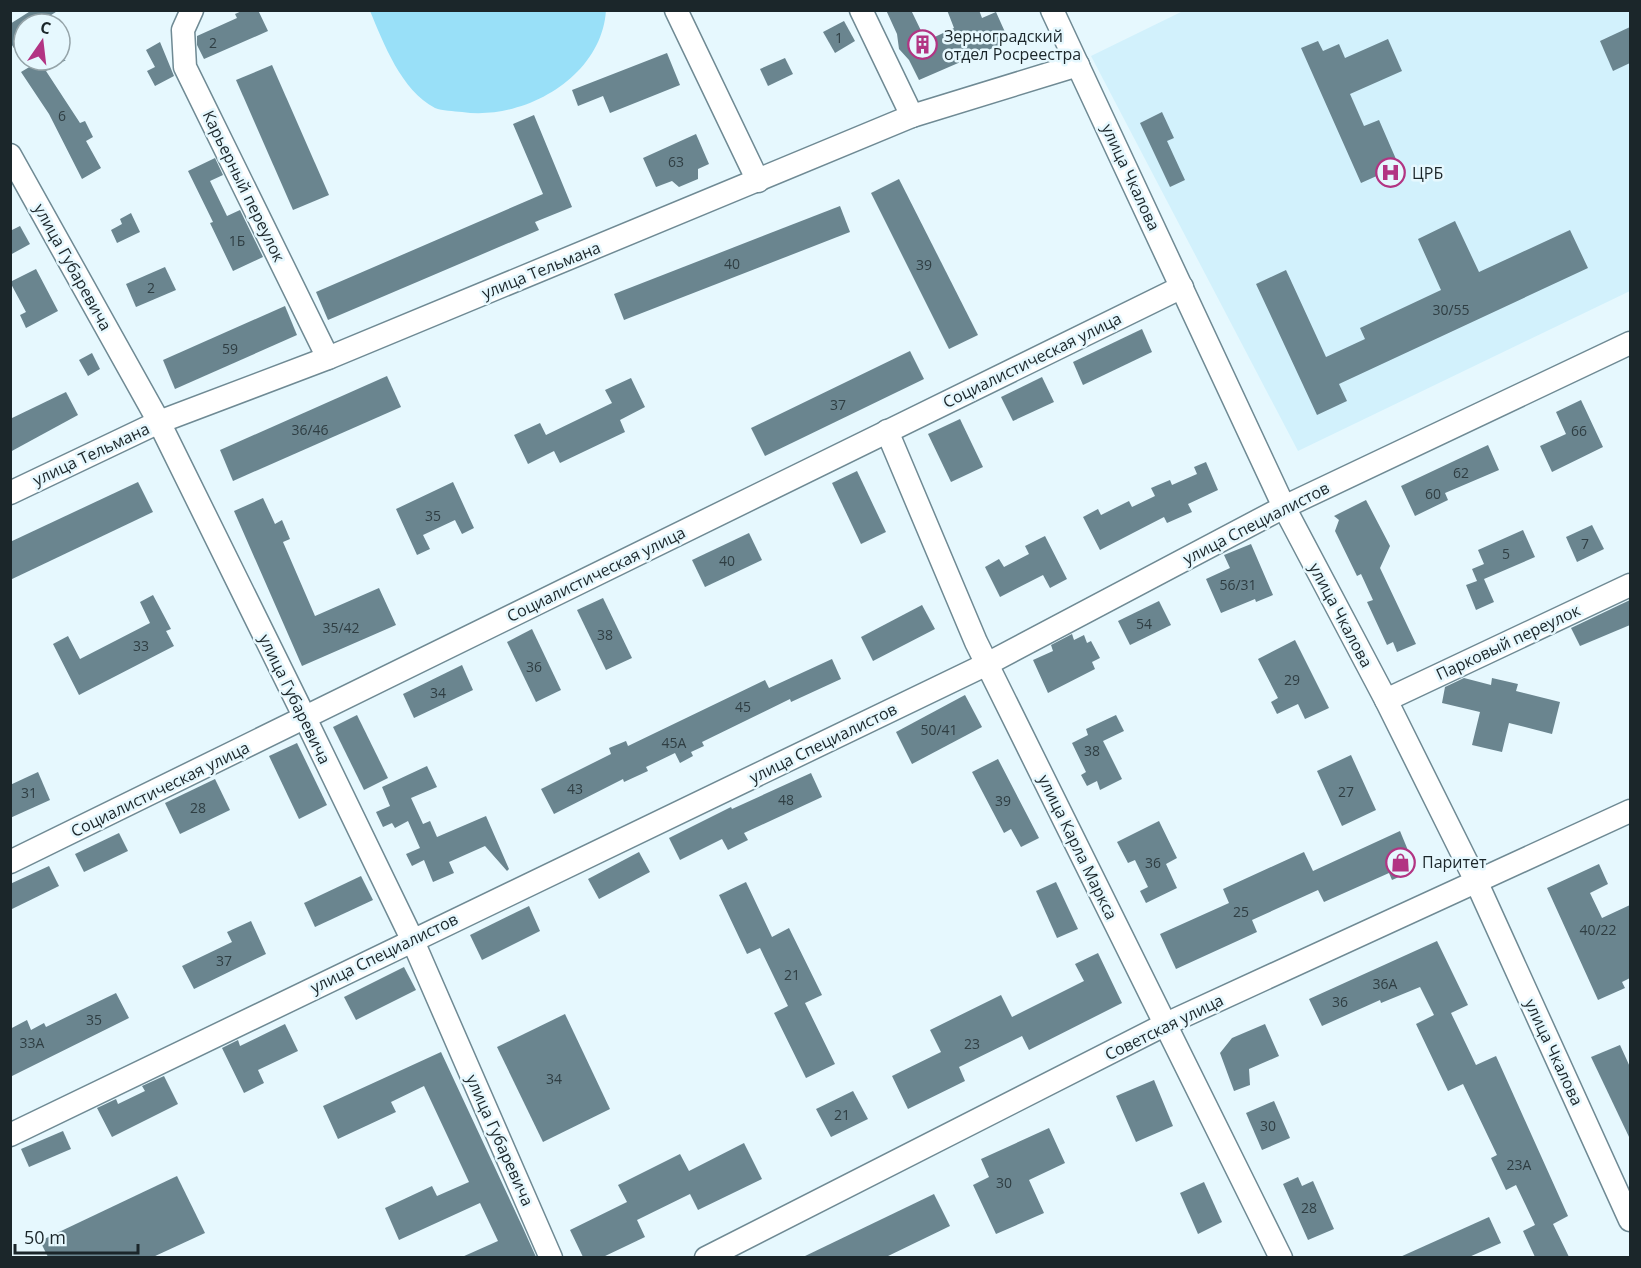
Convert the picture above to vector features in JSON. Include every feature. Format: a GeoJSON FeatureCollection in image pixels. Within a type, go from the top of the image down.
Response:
{"type":"FeatureCollection","features":[{"type":"Feature","properties":{"kind":"street","name":"Карьерный переулок"},"geometry":{"type":"LineString","coordinates":[[192,10],[183,30],[185,67],[328,358]]}},
{"type":"Feature","properties":{"kind":"street"},"geometry":{"type":"LineString","coordinates":[[676,10],[758,181]]}},
{"type":"Feature","properties":{"kind":"street"},"geometry":{"type":"LineString","coordinates":[[861,10],[912,116]]}},
{"type":"Feature","properties":{"kind":"street","name":"улица Чкалова"},"geometry":{"type":"LineString","coordinates":[[1052,10],[1284,507],[1386,700],[1476,881],[1630,1220]]}},
{"type":"Feature","properties":{"kind":"street","name":"улица Тельмана"},"geometry":{"type":"LineString","coordinates":[[10,493],[159,422],[328,358],[912,116],[1078,65]]}},
{"type":"Feature","properties":{"kind":"street","name":"улица Губаревича"},"geometry":{"type":"LineString","coordinates":[[13,167],[159,422],[412,939],[551,1257]]}},
{"type":"Feature","properties":{"kind":"street","name":"Социалистическая улица"},"geometry":{"type":"LineString","coordinates":[[10,862],[1182,288]]}},
{"type":"Feature","properties":{"kind":"street","name":"улица Специалистов"},"geometry":{"type":"LineString","coordinates":[[10,1135],[412,939],[987,664],[1284,507],[1630,343]]}},
{"type":"Feature","properties":{"kind":"street","name":"улица Карла Маркса"},"geometry":{"type":"LineString","coordinates":[[886,431],[987,664],[1281,1257]]}},
{"type":"Feature","properties":{"kind":"street","name":"Парковый переулок"},"geometry":{"type":"LineString","coordinates":[[1386,700],[1630,585]]}},
{"type":"Feature","properties":{"kind":"street","name":"Советская улица"},"geometry":{"type":"LineString","coordinates":[[706,1257],[1166,1024],[1630,811]]}},
{"type":"Feature","properties":{"kind":"shaded area","name":"ЦРБ"},"geometry":{"type":"Polygon","coordinates":[[[1183,11],[1630,11],[1630,291],[1298,451],[1091,56],[1183,11]]]}},
{"type":"Feature","properties":{"kind":"water"},"geometry":{"type":"Polygon","coordinates":[[[606,10],[601,34],[591,55],[575,74],[556,90],[534,101],[510,109],[486,113],[441,110],[423,100],[412,90],[395,65],[370,11],[606,10]]]}},
{"type":"Feature","properties":{"kind":"building"},"geometry":{"type":"Polygon","coordinates":[[[32,10],[59,10],[56,12],[29,12],[32,10]]]}},
{"type":"Feature","properties":{"kind":"building"},"geometry":{"type":"Polygon","coordinates":[[[244,10],[258,10],[268,31],[204,59],[197,45],[197,36],[237,18],[235,14],[244,10]]]}},
{"type":"Feature","properties":{"kind":"building"},"geometry":{"type":"Polygon","coordinates":[[[886,10],[911,10],[926,41],[954,28],[947,10],[979,10],[982,18],[996,12],[1009,41],[919,80],[909,60],[899,49],[897,34],[886,10]]]}},
{"type":"Feature","properties":{"kind":"building"},"geometry":{"type":"Polygon","coordinates":[[[844,21],[855,41],[835,53],[823,32],[844,21]]]}},
{"type":"Feature","properties":{"kind":"building"},"geometry":{"type":"Polygon","coordinates":[[[12,23],[12,45],[10,42],[10,24],[12,23]]]}},
{"type":"Feature","properties":{"kind":"building"},"geometry":{"type":"Polygon","coordinates":[[[1630,27],[1630,63],[1613,71],[1600,41],[1630,27]]]}},
{"type":"Feature","properties":{"kind":"building"},"geometry":{"type":"Polygon","coordinates":[[[1388,39],[1402,71],[1350,94],[1364,126],[1379,120],[1399,166],[1361,183],[1301,48],[1318,41],[1323,51],[1339,44],[1345,58],[1388,39]]]}},
{"type":"Feature","properties":{"kind":"building"},"geometry":{"type":"Polygon","coordinates":[[[160,42],[174,76],[155,86],[147,71],[155,67],[146,50],[160,42]]]}},
{"type":"Feature","properties":{"kind":"building"},"geometry":{"type":"Polygon","coordinates":[[[667,53],[680,85],[610,113],[603,96],[578,106],[572,90],[667,53]]]}},
{"type":"Feature","properties":{"kind":"building"},"geometry":{"type":"Polygon","coordinates":[[[785,58],[793,74],[768,86],[760,69],[785,58]]]}},
{"type":"Feature","properties":{"kind":"building"},"geometry":{"type":"Polygon","coordinates":[[[272,65],[329,195],[293,210],[236,80],[272,65]]]}},
{"type":"Feature","properties":{"kind":"building"},"geometry":{"type":"Polygon","coordinates":[[[21,72],[47,72],[80,123],[85,121],[93,137],[86,141],[101,168],[82,179],[49,114],[21,72]]]}},
{"type":"Feature","properties":{"kind":"building"},"geometry":{"type":"Polygon","coordinates":[[[1162,112],[1174,138],[1167,141],[1185,180],[1170,187],[1140,123],[1162,112]]]}},
{"type":"Feature","properties":{"kind":"building"},"geometry":{"type":"Polygon","coordinates":[[[534,115],[572,207],[535,222],[539,230],[328,320],[316,292],[543,194],[513,124],[534,115]]]}},
{"type":"Feature","properties":{"kind":"building"},"geometry":{"type":"Polygon","coordinates":[[[696,134],[709,164],[698,169],[698,179],[679,187],[672,181],[656,187],[643,158],[696,134]]]}},
{"type":"Feature","properties":{"kind":"building"},"geometry":{"type":"Polygon","coordinates":[[[215,158],[223,175],[210,181],[227,216],[240,210],[263,257],[233,271],[210,223],[213,222],[188,171],[215,158]]]}},
{"type":"Feature","properties":{"kind":"building"},"geometry":{"type":"Polygon","coordinates":[[[899,179],[978,335],[949,349],[871,193],[899,179]]]}},
{"type":"Feature","properties":{"kind":"building"},"geometry":{"type":"Polygon","coordinates":[[[840,206],[850,232],[624,320],[614,294],[840,206]]]}},
{"type":"Feature","properties":{"kind":"building"},"geometry":{"type":"Polygon","coordinates":[[[131,213],[140,232],[117,243],[111,230],[122,224],[120,219],[131,213]]]}},
{"type":"Feature","properties":{"kind":"building"},"geometry":{"type":"Polygon","coordinates":[[[1455,221],[1479,272],[1570,230],[1588,268],[1339,384],[1347,401],[1317,415],[1256,284],[1286,270],[1326,357],[1365,339],[1360,328],[1441,290],[1418,239],[1455,221]]]}},
{"type":"Feature","properties":{"kind":"building"},"geometry":{"type":"Polygon","coordinates":[[[20,226],[30,244],[10,255],[10,231],[20,226]]]}},
{"type":"Feature","properties":{"kind":"building"},"geometry":{"type":"Polygon","coordinates":[[[165,267],[176,290],[136,307],[126,284],[165,267]]]}},
{"type":"Feature","properties":{"kind":"building"},"geometry":{"type":"Polygon","coordinates":[[[36,269],[58,311],[26,328],[20,315],[26,312],[10,282],[36,269]]]}},
{"type":"Feature","properties":{"kind":"building"},"geometry":{"type":"Polygon","coordinates":[[[285,306],[297,335],[175,389],[163,360],[285,306]]]}},
{"type":"Feature","properties":{"kind":"building"},"geometry":{"type":"Polygon","coordinates":[[[1142,329],[1152,352],[1083,385],[1073,362],[1142,329]]]}},
{"type":"Feature","properties":{"kind":"building"},"geometry":{"type":"Polygon","coordinates":[[[910,351],[924,379],[765,456],[751,428],[910,351]]]}},
{"type":"Feature","properties":{"kind":"building"},"geometry":{"type":"Polygon","coordinates":[[[92,353],[100,369],[88,376],[79,360],[92,353]]]}},
{"type":"Feature","properties":{"kind":"building"},"geometry":{"type":"Polygon","coordinates":[[[387,376],[401,407],[233,481],[220,450],[387,376]]]}},
{"type":"Feature","properties":{"kind":"building"},"geometry":{"type":"Polygon","coordinates":[[[1042,377],[1054,402],[1013,421],[1001,397],[1042,377]]]}},
{"type":"Feature","properties":{"kind":"building"},"geometry":{"type":"Polygon","coordinates":[[[631,378],[645,407],[620,420],[625,432],[560,463],[554,451],[528,464],[514,435],[540,423],[546,435],[612,403],[605,390],[631,378]]]}},
{"type":"Feature","properties":{"kind":"building"},"geometry":{"type":"Polygon","coordinates":[[[66,392],[78,415],[10,452],[10,419],[66,392]]]}},
{"type":"Feature","properties":{"kind":"building"},"geometry":{"type":"Polygon","coordinates":[[[1581,400],[1603,447],[1552,472],[1540,446],[1566,434],[1556,412],[1581,400]]]}},
{"type":"Feature","properties":{"kind":"building"},"geometry":{"type":"Polygon","coordinates":[[[960,419],[983,467],[951,482],[928,434],[960,419]]]}},
{"type":"Feature","properties":{"kind":"building"},"geometry":{"type":"Polygon","coordinates":[[[1488,445],[1499,470],[1445,493],[1448,500],[1415,516],[1401,486],[1488,445]]]}},
{"type":"Feature","properties":{"kind":"building"},"geometry":{"type":"Polygon","coordinates":[[[1206,462],[1218,490],[1188,504],[1192,512],[1167,523],[1164,517],[1100,550],[1083,517],[1098,509],[1101,515],[1129,501],[1132,507],[1155,496],[1151,488],[1170,480],[1172,485],[1197,474],[1194,467],[1206,462]]]}},
{"type":"Feature","properties":{"kind":"building"},"geometry":{"type":"Polygon","coordinates":[[[857,471],[886,532],[861,544],[832,483],[857,471]]]}},
{"type":"Feature","properties":{"kind":"building"},"geometry":{"type":"Polygon","coordinates":[[[138,482],[153,512],[10,580],[10,542],[138,482]]]}},
{"type":"Feature","properties":{"kind":"building"},"geometry":{"type":"Polygon","coordinates":[[[453,482],[474,528],[462,534],[455,520],[423,535],[430,549],[417,555],[396,509],[453,482]]]}},
{"type":"Feature","properties":{"kind":"building"},"geometry":{"type":"Polygon","coordinates":[[[263,498],[275,524],[282,520],[290,539],[283,542],[315,616],[379,588],[396,625],[302,666],[234,511],[263,498]]]}},
{"type":"Feature","properties":{"kind":"building"},"geometry":{"type":"Polygon","coordinates":[[[1366,500],[1390,546],[1380,568],[1416,644],[1397,652],[1393,642],[1387,645],[1367,602],[1373,600],[1361,574],[1357,576],[1335,531],[1339,520],[1334,516],[1366,500]]]}},
{"type":"Feature","properties":{"kind":"building"},"geometry":{"type":"Polygon","coordinates":[[[1592,525],[1604,549],[1577,562],[1566,537],[1592,525]]]}},
{"type":"Feature","properties":{"kind":"building"},"geometry":{"type":"Polygon","coordinates":[[[1523,530],[1535,557],[1484,579],[1494,602],[1476,610],[1466,585],[1477,581],[1472,569],[1484,564],[1478,550],[1523,530]]]}},
{"type":"Feature","properties":{"kind":"building"},"geometry":{"type":"Polygon","coordinates":[[[749,533],[762,560],[705,587],[692,560],[749,533]]]}},
{"type":"Feature","properties":{"kind":"building"},"geometry":{"type":"Polygon","coordinates":[[[1045,536],[1067,579],[1050,588],[1043,575],[1000,597],[985,567],[999,559],[1004,567],[1029,554],[1025,546],[1045,536]]]}},
{"type":"Feature","properties":{"kind":"building"},"geometry":{"type":"Polygon","coordinates":[[[1251,544],[1273,595],[1256,602],[1255,599],[1221,613],[1206,579],[1230,568],[1224,555],[1251,544]]]}},
{"type":"Feature","properties":{"kind":"building"},"geometry":{"type":"Polygon","coordinates":[[[153,595],[171,629],[166,631],[174,646],[79,695],[53,644],[68,636],[80,659],[150,623],[140,602],[153,595]]]}},
{"type":"Feature","properties":{"kind":"building"},"geometry":{"type":"Polygon","coordinates":[[[603,598],[632,658],[606,670],[577,610],[603,598]]]}},
{"type":"Feature","properties":{"kind":"building"},"geometry":{"type":"Polygon","coordinates":[[[1630,600],[1630,625],[1580,646],[1571,628],[1630,600]]]}},
{"type":"Feature","properties":{"kind":"building"},"geometry":{"type":"Polygon","coordinates":[[[1159,601],[1171,625],[1130,645],[1118,621],[1159,601]]]}},
{"type":"Feature","properties":{"kind":"building"},"geometry":{"type":"Polygon","coordinates":[[[922,605],[935,629],[873,661],[861,637],[922,605]]]}},
{"type":"Feature","properties":{"kind":"building"},"geometry":{"type":"Polygon","coordinates":[[[532,629],[561,690],[536,702],[507,642],[532,629]]]}},
{"type":"Feature","properties":{"kind":"building"},"geometry":{"type":"Polygon","coordinates":[[[1072,634],[1074,640],[1084,635],[1087,643],[1091,641],[1100,658],[1092,662],[1095,669],[1048,693],[1033,660],[1053,651],[1051,645],[1072,634]]]}},
{"type":"Feature","properties":{"kind":"building"},"geometry":{"type":"Polygon","coordinates":[[[1295,640],[1329,708],[1305,719],[1298,704],[1277,714],[1271,702],[1278,698],[1258,659],[1295,640]]]}},
{"type":"Feature","properties":{"kind":"building"},"geometry":{"type":"Polygon","coordinates":[[[832,659],[841,679],[791,702],[790,699],[702,742],[704,746],[691,752],[693,756],[680,763],[675,753],[646,767],[648,771],[624,782],[623,779],[554,814],[541,789],[611,754],[609,748],[626,741],[628,746],[765,680],[769,688],[832,659]]]}},
{"type":"Feature","properties":{"kind":"building"},"geometry":{"type":"Polygon","coordinates":[[[462,665],[473,690],[414,718],[403,694],[462,665]]]}},
{"type":"Feature","properties":{"kind":"building"},"geometry":{"type":"Polygon","coordinates":[[[1464,678],[1491,685],[1492,678],[1518,684],[1516,691],[1560,702],[1552,734],[1509,723],[1502,752],[1472,745],[1480,712],[1442,703],[1445,687],[1464,678]]]}},
{"type":"Feature","properties":{"kind":"building"},"geometry":{"type":"Polygon","coordinates":[[[965,695],[982,727],[912,764],[896,732],[965,695]]]}},
{"type":"Feature","properties":{"kind":"building"},"geometry":{"type":"Polygon","coordinates":[[[357,715],[388,778],[364,790],[333,727],[357,715]]]}},
{"type":"Feature","properties":{"kind":"building"},"geometry":{"type":"Polygon","coordinates":[[[1116,715],[1124,731],[1103,741],[1122,779],[1100,790],[1097,781],[1087,786],[1081,775],[1086,772],[1072,743],[1088,735],[1086,729],[1116,715]]]}},
{"type":"Feature","properties":{"kind":"building"},"geometry":{"type":"Polygon","coordinates":[[[297,743],[327,805],[299,819],[269,756],[297,743]]]}},
{"type":"Feature","properties":{"kind":"building"},"geometry":{"type":"Polygon","coordinates":[[[1351,755],[1376,810],[1342,826],[1317,771],[1351,755]]]}},
{"type":"Feature","properties":{"kind":"building"},"geometry":{"type":"Polygon","coordinates":[[[998,759],[1039,838],[1021,847],[1011,829],[1004,833],[972,772],[998,759]]]}},
{"type":"Feature","properties":{"kind":"building"},"geometry":{"type":"Polygon","coordinates":[[[427,766],[437,787],[411,798],[423,824],[430,821],[437,837],[486,816],[509,869],[507,871],[485,846],[449,862],[454,873],[433,882],[424,860],[412,866],[406,854],[420,848],[408,821],[395,828],[392,823],[383,827],[376,812],[390,806],[382,787],[427,766]]]}},
{"type":"Feature","properties":{"kind":"building"},"geometry":{"type":"Polygon","coordinates":[[[38,772],[50,800],[10,818],[10,785],[38,772]]]}},
{"type":"Feature","properties":{"kind":"building"},"geometry":{"type":"Polygon","coordinates":[[[811,773],[822,797],[744,833],[748,840],[728,850],[722,839],[680,860],[669,838],[731,807],[732,809],[811,773]]]}},
{"type":"Feature","properties":{"kind":"building"},"geometry":{"type":"Polygon","coordinates":[[[215,779],[230,810],[180,834],[165,803],[215,779]]]}},
{"type":"Feature","properties":{"kind":"building"},"geometry":{"type":"Polygon","coordinates":[[[1159,821],[1177,858],[1166,864],[1177,888],[1146,903],[1140,891],[1148,887],[1135,860],[1128,863],[1117,842],[1159,821]]]}},
{"type":"Feature","properties":{"kind":"building"},"geometry":{"type":"Polygon","coordinates":[[[1400,831],[1412,860],[1408,873],[1392,880],[1389,873],[1324,902],[1318,890],[1252,920],[1257,932],[1176,969],[1160,934],[1229,903],[1223,889],[1304,852],[1313,871],[1400,831]]]}},
{"type":"Feature","properties":{"kind":"building"},"geometry":{"type":"Polygon","coordinates":[[[119,833],[128,851],[84,872],[75,854],[119,833]]]}},
{"type":"Feature","properties":{"kind":"building"},"geometry":{"type":"Polygon","coordinates":[[[639,852],[650,872],[599,899],[588,879],[639,852]]]}},
{"type":"Feature","properties":{"kind":"building"},"geometry":{"type":"Polygon","coordinates":[[[1599,864],[1608,884],[1590,893],[1602,918],[1630,905],[1630,978],[1622,982],[1625,988],[1598,1000],[1547,888],[1599,864]]]}},
{"type":"Feature","properties":{"kind":"building"},"geometry":{"type":"Polygon","coordinates":[[[49,866],[59,886],[10,910],[10,884],[49,866]]]}},
{"type":"Feature","properties":{"kind":"building"},"geometry":{"type":"Polygon","coordinates":[[[361,876],[373,900],[315,927],[304,903],[361,876]]]}},
{"type":"Feature","properties":{"kind":"building"},"geometry":{"type":"Polygon","coordinates":[[[746,882],[772,937],[789,928],[822,995],[805,1003],[835,1064],[806,1078],[774,1013],[788,1006],[760,948],[747,954],[719,895],[746,882]]]}},
{"type":"Feature","properties":{"kind":"building"},"geometry":{"type":"Polygon","coordinates":[[[1056,882],[1078,929],[1057,938],[1036,891],[1056,882]]]}},
{"type":"Feature","properties":{"kind":"building"},"geometry":{"type":"Polygon","coordinates":[[[529,906],[540,931],[482,960],[470,935],[529,906]]]}},
{"type":"Feature","properties":{"kind":"building"},"geometry":{"type":"Polygon","coordinates":[[[251,921],[266,954],[194,989],[182,966],[232,942],[227,932],[251,921]]]}},
{"type":"Feature","properties":{"kind":"building"},"geometry":{"type":"Polygon","coordinates":[[[1437,941],[1468,1005],[1451,1013],[1476,1065],[1496,1056],[1568,1216],[1553,1224],[1569,1257],[1535,1257],[1523,1231],[1535,1225],[1516,1185],[1506,1190],[1491,1158],[1497,1155],[1463,1084],[1448,1091],[1416,1024],[1434,1015],[1420,987],[1381,1003],[1380,1000],[1322,1026],[1309,999],[1437,941]]]}},
{"type":"Feature","properties":{"kind":"building"},"geometry":{"type":"Polygon","coordinates":[[[1098,953],[1122,1003],[1029,1050],[1022,1036],[959,1067],[965,1081],[908,1109],[892,1076],[941,1052],[930,1030],[1001,995],[1012,1017],[1084,981],[1075,964],[1098,953]]]}},
{"type":"Feature","properties":{"kind":"building"},"geometry":{"type":"Polygon","coordinates":[[[404,967],[416,990],[356,1020],[344,997],[404,967]]]}},
{"type":"Feature","properties":{"kind":"building"},"geometry":{"type":"Polygon","coordinates":[[[116,993],[129,1018],[10,1077],[10,1029],[27,1020],[31,1030],[44,1023],[46,1027],[116,993]]]}},
{"type":"Feature","properties":{"kind":"building"},"geometry":{"type":"Polygon","coordinates":[[[565,1014],[610,1109],[543,1142],[497,1047],[565,1014]]]}},
{"type":"Feature","properties":{"kind":"building"},"geometry":{"type":"Polygon","coordinates":[[[285,1024],[298,1051],[258,1070],[264,1083],[244,1093],[222,1048],[238,1040],[240,1046],[285,1024]]]}},
{"type":"Feature","properties":{"kind":"building"},"geometry":{"type":"Polygon","coordinates":[[[1265,1024],[1279,1056],[1249,1069],[1250,1085],[1234,1091],[1220,1053],[1232,1038],[1265,1024]]]}},
{"type":"Feature","properties":{"kind":"building"},"geometry":{"type":"Polygon","coordinates":[[[1620,1045],[1630,1067],[1630,1139],[1591,1057],[1620,1045]]]}},
{"type":"Feature","properties":{"kind":"building"},"geometry":{"type":"Polygon","coordinates":[[[441,1052],[536,1257],[462,1257],[498,1241],[480,1203],[399,1240],[385,1208],[432,1186],[437,1196],[469,1182],[424,1086],[391,1102],[396,1112],[338,1139],[323,1106],[441,1052]]]}},
{"type":"Feature","properties":{"kind":"building"},"geometry":{"type":"Polygon","coordinates":[[[164,1076],[178,1104],[112,1137],[97,1108],[116,1099],[118,1104],[145,1091],[142,1086],[164,1076]]]}},
{"type":"Feature","properties":{"kind":"building"},"geometry":{"type":"Polygon","coordinates":[[[1154,1080],[1173,1126],[1136,1142],[1116,1096],[1154,1080]]]}},
{"type":"Feature","properties":{"kind":"building"},"geometry":{"type":"Polygon","coordinates":[[[853,1091],[868,1119],[831,1137],[816,1109],[853,1091]]]}},
{"type":"Feature","properties":{"kind":"building"},"geometry":{"type":"Polygon","coordinates":[[[1274,1101],[1290,1138],[1262,1150],[1246,1113],[1274,1101]]]}},
{"type":"Feature","properties":{"kind":"building"},"geometry":{"type":"Polygon","coordinates":[[[1049,1128],[1065,1163],[1029,1180],[1044,1213],[996,1234],[973,1185],[989,1177],[981,1159],[1049,1128]]]}},
{"type":"Feature","properties":{"kind":"building"},"geometry":{"type":"Polygon","coordinates":[[[63,1131],[71,1149],[29,1167],[21,1149],[63,1131]]]}},
{"type":"Feature","properties":{"kind":"building"},"geometry":{"type":"Polygon","coordinates":[[[744,1143],[762,1179],[698,1210],[690,1194],[637,1220],[645,1237],[603,1257],[583,1257],[570,1230],[627,1202],[618,1185],[680,1154],[689,1171],[744,1143]]]}},
{"type":"Feature","properties":{"kind":"building"},"geometry":{"type":"Polygon","coordinates":[[[177,1176],[205,1233],[153,1257],[48,1257],[40,1241],[177,1176]]]}},
{"type":"Feature","properties":{"kind":"building"},"geometry":{"type":"Polygon","coordinates":[[[1298,1177],[1302,1186],[1313,1181],[1334,1229],[1308,1240],[1283,1184],[1298,1177]]]}},
{"type":"Feature","properties":{"kind":"building"},"geometry":{"type":"Polygon","coordinates":[[[1204,1182],[1222,1222],[1198,1234],[1180,1193],[1204,1182]]]}},
{"type":"Feature","properties":{"kind":"building"},"geometry":{"type":"Polygon","coordinates":[[[934,1194],[950,1226],[886,1257],[803,1257],[934,1194]]]}},
{"type":"Feature","properties":{"kind":"building"},"geometry":{"type":"Polygon","coordinates":[[[1489,1217],[1501,1243],[1469,1257],[1400,1257],[1489,1217]]]}},
{"type":"Feature","properties":{"kind":"place","name":"Зерноградский отдел Росреестра"},"geometry":{"type":"Point","coordinates":[923,45]}},
{"type":"Feature","properties":{"kind":"place","name":"ЦРБ"},"geometry":{"type":"Point","coordinates":[1391,173]}},
{"type":"Feature","properties":{"kind":"place","name":"Паритет"},"geometry":{"type":"Point","coordinates":[1401,862]}}]}
